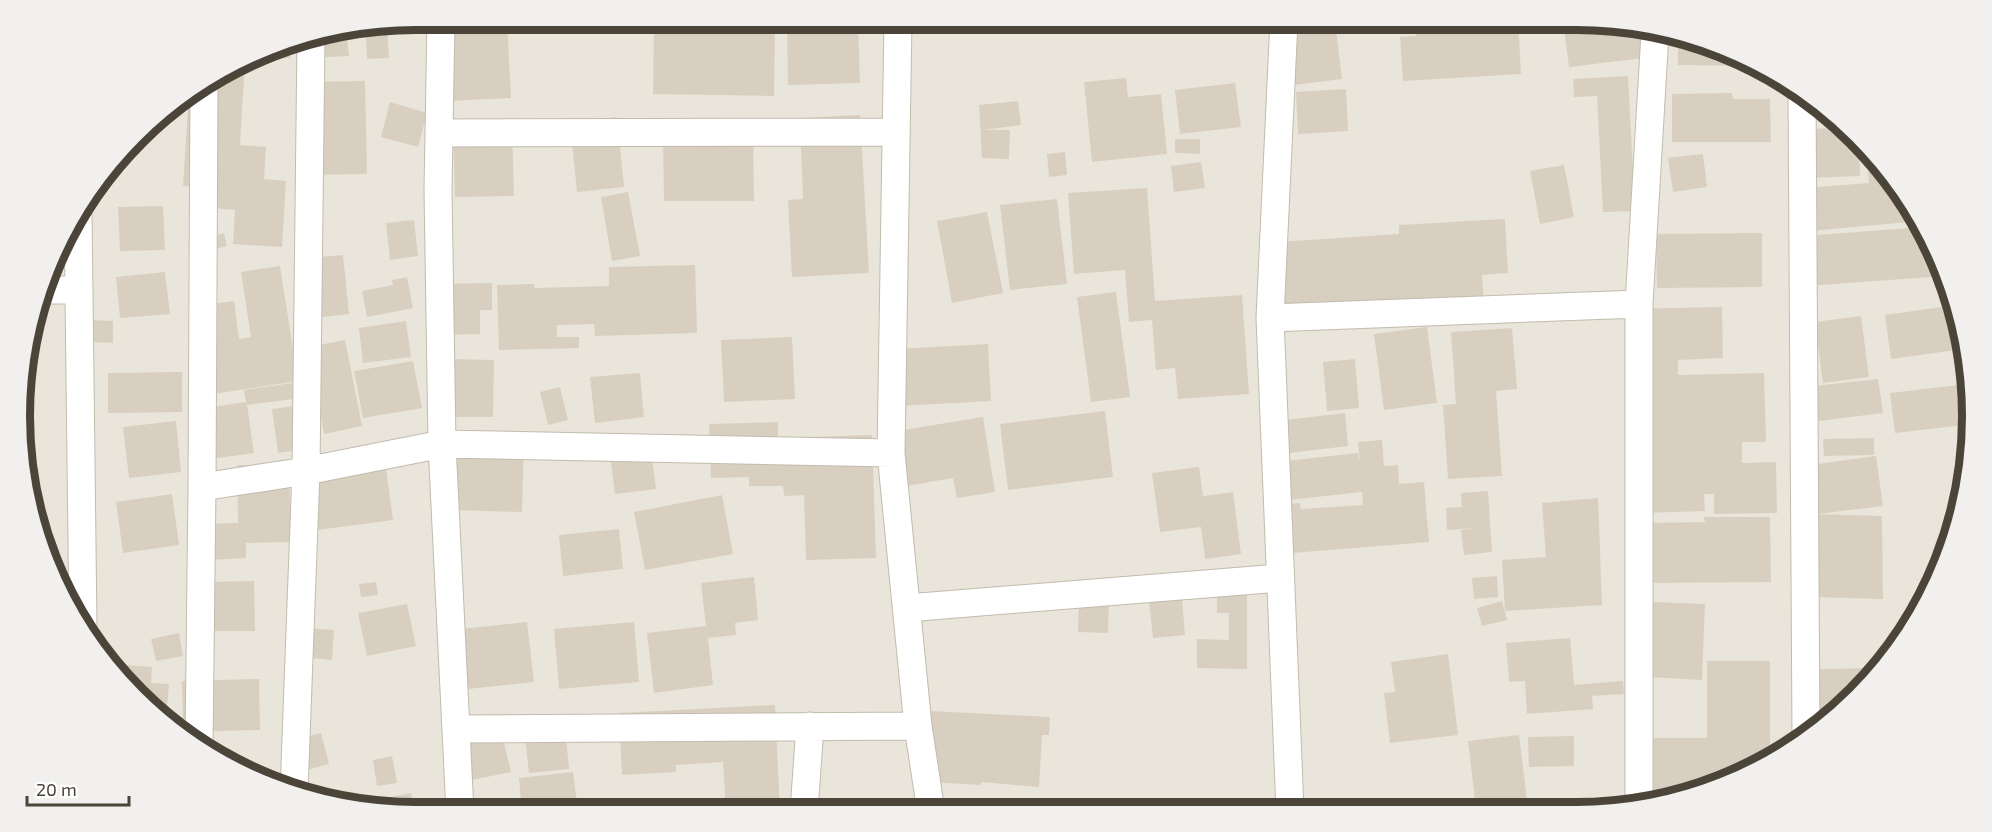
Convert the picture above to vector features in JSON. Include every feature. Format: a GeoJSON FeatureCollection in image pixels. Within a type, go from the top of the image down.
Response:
{"type":"FeatureCollection","features":[{"type":"Feature","properties":{"kind":"street"},"geometry":{"type":"LineString","coordinates":[[441,30],[439,132],[442,444],[460,802]]}},
{"type":"Feature","properties":{"kind":"street"},"geometry":{"type":"LineString","coordinates":[[897,30],[891,453],[918,726],[930,802]]}},
{"type":"Feature","properties":{"kind":"street"},"geometry":{"type":"LineString","coordinates":[[1284,30],[1270,318],[1290,802]]}},
{"type":"Feature","properties":{"kind":"street"},"geometry":{"type":"LineString","coordinates":[[1639,797],[1639,304],[1655,38]]}},
{"type":"Feature","properties":{"kind":"street"},"geometry":{"type":"LineString","coordinates":[[294,783],[306,471],[311,44]]}},
{"type":"Feature","properties":{"kind":"street"},"geometry":{"type":"LineString","coordinates":[[198,734],[204,94]]}},
{"type":"Feature","properties":{"kind":"street"},"geometry":{"type":"LineString","coordinates":[[1803,104],[1806,726]]}},
{"type":"Feature","properties":{"kind":"street"},"geometry":{"type":"LineString","coordinates":[[439,132],[896,132]]}},
{"type":"Feature","properties":{"kind":"street"},"geometry":{"type":"LineString","coordinates":[[78,230],[83,610]]}},
{"type":"Feature","properties":{"kind":"street"},"geometry":{"type":"LineString","coordinates":[[51,290],[79,290]]}},
{"type":"Feature","properties":{"kind":"street"},"geometry":{"type":"LineString","coordinates":[[1270,318],[1639,304]]}},
{"type":"Feature","properties":{"kind":"street"},"geometry":{"type":"LineString","coordinates":[[202,487],[306,471],[442,444],[891,453]]}},
{"type":"Feature","properties":{"kind":"street"},"geometry":{"type":"LineString","coordinates":[[907,608],[1280,578]]}},
{"type":"Feature","properties":{"kind":"street"},"geometry":{"type":"LineString","coordinates":[[805,802],[810,726]]}},
{"type":"Feature","properties":{"kind":"street"},"geometry":{"type":"LineString","coordinates":[[456,729],[918,726]]}},
{"type":"Feature","properties":{"kind":"shaded area"},"geometry":{"type":"Polygon","coordinates":[[[1576,30],[1651,37],[1700,50],[1724,59],[1769,82],[1831,126],[1866,161],[1882,181],[1922,245],[1933,268],[1949,316],[1959,366],[1961,391],[1959,466],[1942,540],[1922,587],[1897,630],[1866,671],[1831,706],[1790,737],[1724,773],[1676,789],[1626,799],[1576,802],[416,802],[341,795],[292,782],[245,762],[181,722],[161,706],[126,671],[95,630],[59,564],[37,491],[30,416],[33,366],[50,292],[70,245],[110,181],[126,161],[161,126],[202,95],[268,59],[341,37],[391,31],[1576,30]]]}},
{"type":"Feature","properties":{"kind":"building"},"geometry":{"type":"Polygon","coordinates":[[[444,30],[508,30],[511,98],[447,101],[444,30]]]}},
{"type":"Feature","properties":{"kind":"building"},"geometry":{"type":"Polygon","coordinates":[[[654,30],[775,30],[774,96],[653,94],[654,30]]]}},
{"type":"Feature","properties":{"kind":"building"},"geometry":{"type":"Polygon","coordinates":[[[787,30],[858,30],[860,83],[788,85],[787,30]]]}},
{"type":"Feature","properties":{"kind":"building"},"geometry":{"type":"Polygon","coordinates":[[[1286,30],[1336,30],[1342,79],[1294,85],[1286,30]]]}},
{"type":"Feature","properties":{"kind":"building"},"geometry":{"type":"Polygon","coordinates":[[[1416,30],[1519,30],[1521,74],[1403,81],[1400,37],[1416,36],[1416,30]]]}},
{"type":"Feature","properties":{"kind":"building"},"geometry":{"type":"Polygon","coordinates":[[[1564,30],[1641,35],[1643,58],[1569,67],[1564,30]]]}},
{"type":"Feature","properties":{"kind":"building"},"geometry":{"type":"Polygon","coordinates":[[[387,31],[389,58],[367,59],[366,36],[347,37],[349,56],[309,58],[308,45],[341,37],[387,31]]]}},
{"type":"Feature","properties":{"kind":"building"},"geometry":{"type":"Polygon","coordinates":[[[1678,44],[1738,66],[1678,65],[1678,44]]]}},
{"type":"Feature","properties":{"kind":"building"},"geometry":{"type":"Polygon","coordinates":[[[290,51],[290,58],[268,59],[290,51]]]}},
{"type":"Feature","properties":{"kind":"building"},"geometry":{"type":"Polygon","coordinates":[[[244,70],[240,145],[266,147],[264,179],[286,181],[282,247],[233,244],[235,210],[212,208],[212,188],[183,186],[188,105],[244,70]]]}},
{"type":"Feature","properties":{"kind":"building"},"geometry":{"type":"Polygon","coordinates":[[[1628,76],[1635,211],[1603,212],[1597,96],[1574,97],[1573,79],[1628,76]]]}},
{"type":"Feature","properties":{"kind":"building"},"geometry":{"type":"Polygon","coordinates":[[[1126,78],[1128,97],[1161,94],[1167,154],[1092,162],[1084,82],[1126,78]]]}},
{"type":"Feature","properties":{"kind":"building"},"geometry":{"type":"Polygon","coordinates":[[[365,81],[367,174],[301,175],[300,82],[365,81]]]}},
{"type":"Feature","properties":{"kind":"building"},"geometry":{"type":"Polygon","coordinates":[[[1235,83],[1241,127],[1180,134],[1175,90],[1235,83]]]}},
{"type":"Feature","properties":{"kind":"building"},"geometry":{"type":"Polygon","coordinates":[[[1346,89],[1348,131],[1298,134],[1296,92],[1346,89]]]}},
{"type":"Feature","properties":{"kind":"building"},"geometry":{"type":"Polygon","coordinates":[[[1732,93],[1733,99],[1770,99],[1771,142],[1672,142],[1672,94],[1732,93]]]}},
{"type":"Feature","properties":{"kind":"building"},"geometry":{"type":"Polygon","coordinates":[[[1018,101],[1021,125],[983,130],[1010,130],[1009,159],[982,158],[979,105],[1018,101]]]}},
{"type":"Feature","properties":{"kind":"building"},"geometry":{"type":"Polygon","coordinates":[[[390,102],[427,113],[418,147],[381,137],[390,102]]]}},
{"type":"Feature","properties":{"kind":"building"},"geometry":{"type":"Polygon","coordinates":[[[860,115],[869,273],[792,277],[788,200],[803,199],[800,118],[860,115]]]}},
{"type":"Feature","properties":{"kind":"building"},"geometry":{"type":"Polygon","coordinates":[[[617,117],[624,187],[577,192],[570,123],[617,117]]]}},
{"type":"Feature","properties":{"kind":"building"},"geometry":{"type":"Polygon","coordinates":[[[512,126],[514,196],[455,197],[453,128],[512,126]]]}},
{"type":"Feature","properties":{"kind":"building"},"geometry":{"type":"Polygon","coordinates":[[[753,128],[754,201],[664,201],[663,129],[753,128]]]}},
{"type":"Feature","properties":{"kind":"building"},"geometry":{"type":"Polygon","coordinates":[[[1833,128],[1859,154],[1860,176],[1810,178],[1808,129],[1833,128]]]}},
{"type":"Feature","properties":{"kind":"building"},"geometry":{"type":"Polygon","coordinates":[[[1175,139],[1200,139],[1200,154],[1175,153],[1175,139]]]}},
{"type":"Feature","properties":{"kind":"building"},"geometry":{"type":"Polygon","coordinates":[[[1065,152],[1067,175],[1049,177],[1047,154],[1065,152]]]}},
{"type":"Feature","properties":{"kind":"building"},"geometry":{"type":"Polygon","coordinates":[[[1703,154],[1707,187],[1673,192],[1668,158],[1703,154]]]}},
{"type":"Feature","properties":{"kind":"building"},"geometry":{"type":"Polygon","coordinates":[[[1201,162],[1205,188],[1174,192],[1171,166],[1201,162]]]}},
{"type":"Feature","properties":{"kind":"building"},"geometry":{"type":"Polygon","coordinates":[[[1564,165],[1574,217],[1540,224],[1530,171],[1564,165]]]}},
{"type":"Feature","properties":{"kind":"building"},"geometry":{"type":"Polygon","coordinates":[[[1868,170],[1873,170],[1882,181],[1909,222],[1810,231],[1806,188],[1869,183],[1868,170]]]}},
{"type":"Feature","properties":{"kind":"building"},"geometry":{"type":"Polygon","coordinates":[[[1147,188],[1155,301],[1242,295],[1249,394],[1178,399],[1175,368],[1156,370],[1152,320],[1129,322],[1125,270],[1074,274],[1068,193],[1147,188]]]}},
{"type":"Feature","properties":{"kind":"building"},"geometry":{"type":"Polygon","coordinates":[[[628,192],[640,256],[612,261],[601,197],[628,192]]]}},
{"type":"Feature","properties":{"kind":"building"},"geometry":{"type":"Polygon","coordinates":[[[1057,199],[1067,284],[1010,290],[1000,205],[1057,199]]]}},
{"type":"Feature","properties":{"kind":"building"},"geometry":{"type":"Polygon","coordinates":[[[163,206],[165,250],[120,251],[118,207],[163,206]]]}},
{"type":"Feature","properties":{"kind":"building"},"geometry":{"type":"Polygon","coordinates":[[[987,212],[1003,293],[952,303],[937,221],[987,212]]]}},
{"type":"Feature","properties":{"kind":"building"},"geometry":{"type":"Polygon","coordinates":[[[1505,219],[1508,273],[1482,275],[1484,303],[1282,315],[1278,242],[1399,234],[1399,225],[1505,219]]]}},
{"type":"Feature","properties":{"kind":"building"},"geometry":{"type":"Polygon","coordinates":[[[414,220],[418,256],[390,260],[386,223],[414,220]]]}},
{"type":"Feature","properties":{"kind":"building"},"geometry":{"type":"Polygon","coordinates":[[[1913,228],[1936,277],[1807,286],[1804,236],[1913,228]]]}},
{"type":"Feature","properties":{"kind":"building"},"geometry":{"type":"Polygon","coordinates":[[[224,233],[227,246],[205,252],[201,239],[224,233]]]}},
{"type":"Feature","properties":{"kind":"building"},"geometry":{"type":"Polygon","coordinates":[[[1762,233],[1762,287],[1657,288],[1656,234],[1762,233]]]}},
{"type":"Feature","properties":{"kind":"building"},"geometry":{"type":"Polygon","coordinates":[[[343,255],[349,314],[305,319],[298,259],[343,255]]]}},
{"type":"Feature","properties":{"kind":"building"},"geometry":{"type":"Polygon","coordinates":[[[695,265],[697,333],[595,336],[594,324],[557,325],[557,337],[579,337],[579,348],[499,350],[497,285],[534,284],[534,288],[609,286],[609,267],[695,265]]]}},
{"type":"Feature","properties":{"kind":"building"},"geometry":{"type":"Polygon","coordinates":[[[280,266],[298,381],[200,396],[203,305],[234,301],[239,339],[251,337],[241,272],[280,266]]]}},
{"type":"Feature","properties":{"kind":"building"},"geometry":{"type":"Polygon","coordinates":[[[165,272],[170,314],[120,318],[116,277],[165,272]]]}},
{"type":"Feature","properties":{"kind":"building"},"geometry":{"type":"Polygon","coordinates":[[[407,277],[413,308],[367,317],[362,291],[393,285],[392,280],[407,277]]]}},
{"type":"Feature","properties":{"kind":"building"},"geometry":{"type":"Polygon","coordinates":[[[492,283],[492,310],[480,310],[480,334],[441,335],[441,284],[492,283]]]}},
{"type":"Feature","properties":{"kind":"building"},"geometry":{"type":"Polygon","coordinates":[[[1116,292],[1130,397],[1091,402],[1077,297],[1116,292]]]}},
{"type":"Feature","properties":{"kind":"building"},"geometry":{"type":"Polygon","coordinates":[[[1946,306],[1956,350],[1891,359],[1885,315],[1946,306]]]}},
{"type":"Feature","properties":{"kind":"building"},"geometry":{"type":"Polygon","coordinates":[[[1722,307],[1723,358],[1678,360],[1678,375],[1764,373],[1766,442],[1742,442],[1742,463],[1776,462],[1777,513],[1714,514],[1714,494],[1704,494],[1705,511],[1643,513],[1630,309],[1722,307]]]}},
{"type":"Feature","properties":{"kind":"building"},"geometry":{"type":"Polygon","coordinates":[[[1861,316],[1869,377],[1823,383],[1815,322],[1861,316]]]}},
{"type":"Feature","properties":{"kind":"building"},"geometry":{"type":"Polygon","coordinates":[[[92,320],[113,321],[113,343],[92,342],[92,320]]]}},
{"type":"Feature","properties":{"kind":"building"},"geometry":{"type":"Polygon","coordinates":[[[406,321],[411,357],[363,363],[359,328],[406,321]]]}},
{"type":"Feature","properties":{"kind":"building"},"geometry":{"type":"Polygon","coordinates":[[[1427,327],[1437,403],[1384,410],[1374,334],[1427,327]]]}},
{"type":"Feature","properties":{"kind":"building"},"geometry":{"type":"Polygon","coordinates":[[[1512,328],[1517,389],[1496,391],[1502,476],[1448,479],[1443,405],[1456,404],[1451,332],[1512,328]]]}},
{"type":"Feature","properties":{"kind":"building"},"geometry":{"type":"Polygon","coordinates":[[[792,337],[795,399],[724,402],[721,340],[792,337]]]}},
{"type":"Feature","properties":{"kind":"building"},"geometry":{"type":"Polygon","coordinates":[[[345,340],[362,426],[324,434],[308,347],[345,340]]]}},
{"type":"Feature","properties":{"kind":"building"},"geometry":{"type":"Polygon","coordinates":[[[988,344],[991,401],[899,406],[896,349],[988,344]]]}},
{"type":"Feature","properties":{"kind":"building"},"geometry":{"type":"Polygon","coordinates":[[[450,359],[494,360],[493,417],[450,417],[450,359]]]}},
{"type":"Feature","properties":{"kind":"building"},"geometry":{"type":"Polygon","coordinates":[[[1355,359],[1359,408],[1327,411],[1323,362],[1355,359]]]}},
{"type":"Feature","properties":{"kind":"building"},"geometry":{"type":"Polygon","coordinates":[[[413,361],[422,408],[363,418],[354,371],[413,361]]]}},
{"type":"Feature","properties":{"kind":"building"},"geometry":{"type":"Polygon","coordinates":[[[182,372],[182,412],[108,413],[108,373],[182,372]]]}},
{"type":"Feature","properties":{"kind":"building"},"geometry":{"type":"Polygon","coordinates":[[[640,373],[644,417],[595,423],[590,377],[640,373]]]}},
{"type":"Feature","properties":{"kind":"building"},"geometry":{"type":"Polygon","coordinates":[[[1878,379],[1883,413],[1819,421],[1814,386],[1878,379]]]}},
{"type":"Feature","properties":{"kind":"building"},"geometry":{"type":"Polygon","coordinates":[[[292,383],[294,399],[247,405],[254,453],[204,460],[197,409],[246,402],[244,390],[292,383]]]}},
{"type":"Feature","properties":{"kind":"building"},"geometry":{"type":"Polygon","coordinates":[[[1959,385],[1962,425],[1895,433],[1890,393],[1959,385]]]}},
{"type":"Feature","properties":{"kind":"building"},"geometry":{"type":"Polygon","coordinates":[[[560,387],[568,420],[548,425],[540,392],[560,387]]]}},
{"type":"Feature","properties":{"kind":"building"},"geometry":{"type":"Polygon","coordinates":[[[295,406],[301,450],[278,453],[272,409],[295,406]]]}},
{"type":"Feature","properties":{"kind":"building"},"geometry":{"type":"Polygon","coordinates":[[[1105,411],[1113,477],[1008,490],[1000,424],[1105,411]]]}},
{"type":"Feature","properties":{"kind":"building"},"geometry":{"type":"Polygon","coordinates":[[[1345,413],[1348,446],[1289,453],[1285,420],[1345,413]]]}},
{"type":"Feature","properties":{"kind":"building"},"geometry":{"type":"Polygon","coordinates":[[[983,417],[995,492],[957,498],[953,478],[906,486],[897,431],[983,417]]]}},
{"type":"Feature","properties":{"kind":"building"},"geometry":{"type":"Polygon","coordinates":[[[176,421],[181,472],[129,478],[123,427],[176,421]]]}},
{"type":"Feature","properties":{"kind":"building"},"geometry":{"type":"Polygon","coordinates":[[[778,422],[778,438],[872,435],[876,558],[806,560],[804,495],[784,496],[783,486],[749,486],[749,477],[711,478],[709,424],[778,422]]]}},
{"type":"Feature","properties":{"kind":"building"},"geometry":{"type":"Polygon","coordinates":[[[649,434],[656,489],[615,494],[608,440],[649,434]]]}},
{"type":"Feature","properties":{"kind":"building"},"geometry":{"type":"Polygon","coordinates":[[[453,436],[524,437],[522,512],[451,510],[453,436]]]}},
{"type":"Feature","properties":{"kind":"building"},"geometry":{"type":"Polygon","coordinates":[[[1874,438],[1874,455],[1824,456],[1823,439],[1874,438]]]}},
{"type":"Feature","properties":{"kind":"building"},"geometry":{"type":"Polygon","coordinates":[[[1382,440],[1384,466],[1398,465],[1399,484],[1424,482],[1429,542],[1280,554],[1276,505],[1300,503],[1301,509],[1363,505],[1362,492],[1289,500],[1285,461],[1358,453],[1360,462],[1358,442],[1382,440]]]}},
{"type":"Feature","properties":{"kind":"building"},"geometry":{"type":"Polygon","coordinates":[[[1876,456],[1883,506],[1817,514],[1811,465],[1876,456]]]}},
{"type":"Feature","properties":{"kind":"building"},"geometry":{"type":"Polygon","coordinates":[[[289,464],[291,542],[246,543],[246,558],[208,560],[207,524],[238,523],[237,465],[289,464]]]}},
{"type":"Feature","properties":{"kind":"building"},"geometry":{"type":"Polygon","coordinates":[[[1199,467],[1203,496],[1233,492],[1241,554],[1205,559],[1201,527],[1160,532],[1152,473],[1199,467]]]}},
{"type":"Feature","properties":{"kind":"building"},"geometry":{"type":"Polygon","coordinates":[[[386,469],[393,520],[310,531],[304,479],[386,469]]]}},
{"type":"Feature","properties":{"kind":"building"},"geometry":{"type":"Polygon","coordinates":[[[1488,491],[1492,552],[1464,555],[1461,530],[1477,528],[1447,530],[1446,508],[1462,507],[1461,493],[1488,491]]]}},
{"type":"Feature","properties":{"kind":"building"},"geometry":{"type":"Polygon","coordinates":[[[172,494],[179,545],[123,553],[116,502],[172,494]]]}},
{"type":"Feature","properties":{"kind":"building"},"geometry":{"type":"Polygon","coordinates":[[[722,495],[733,554],[645,570],[634,512],[722,495]]]}},
{"type":"Feature","properties":{"kind":"building"},"geometry":{"type":"Polygon","coordinates":[[[1598,498],[1602,605],[1505,611],[1502,560],[1546,557],[1542,503],[1598,498]]]}},
{"type":"Feature","properties":{"kind":"building"},"geometry":{"type":"Polygon","coordinates":[[[1813,514],[1882,516],[1883,599],[1812,597],[1813,514]]]}},
{"type":"Feature","properties":{"kind":"building"},"geometry":{"type":"Polygon","coordinates":[[[1704,517],[1770,517],[1771,582],[1647,583],[1647,523],[1705,522],[1704,517]]]}},
{"type":"Feature","properties":{"kind":"building"},"geometry":{"type":"Polygon","coordinates":[[[619,529],[623,569],[563,576],[559,535],[619,529]]]}},
{"type":"Feature","properties":{"kind":"building"},"geometry":{"type":"Polygon","coordinates":[[[1497,576],[1498,597],[1474,599],[1472,578],[1497,576]]]}},
{"type":"Feature","properties":{"kind":"building"},"geometry":{"type":"Polygon","coordinates":[[[754,577],[758,620],[735,623],[736,635],[708,638],[713,685],[654,693],[647,633],[706,626],[701,583],[754,577]]]}},
{"type":"Feature","properties":{"kind":"building"},"geometry":{"type":"Polygon","coordinates":[[[254,581],[255,631],[205,631],[205,582],[254,581]]]}},
{"type":"Feature","properties":{"kind":"building"},"geometry":{"type":"Polygon","coordinates":[[[376,582],[378,595],[361,597],[359,584],[376,582]]]}},
{"type":"Feature","properties":{"kind":"building"},"geometry":{"type":"Polygon","coordinates":[[[1217,591],[1247,591],[1247,669],[1197,668],[1197,639],[1229,640],[1229,613],[1217,613],[1217,591]]]}},
{"type":"Feature","properties":{"kind":"building"},"geometry":{"type":"Polygon","coordinates":[[[1079,597],[1109,598],[1108,633],[1078,632],[1079,597]]]}},
{"type":"Feature","properties":{"kind":"building"},"geometry":{"type":"Polygon","coordinates":[[[1182,598],[1185,635],[1153,638],[1149,601],[1182,598]]]}},
{"type":"Feature","properties":{"kind":"building"},"geometry":{"type":"Polygon","coordinates":[[[1502,601],[1507,620],[1482,626],[1477,608],[1502,601]]]}},
{"type":"Feature","properties":{"kind":"building"},"geometry":{"type":"Polygon","coordinates":[[[1653,602],[1705,604],[1702,680],[1650,677],[1653,602]]]}},
{"type":"Feature","properties":{"kind":"building"},"geometry":{"type":"Polygon","coordinates":[[[407,604],[416,646],[367,656],[358,613],[407,604]]]}},
{"type":"Feature","properties":{"kind":"building"},"geometry":{"type":"Polygon","coordinates":[[[527,622],[534,682],[468,689],[462,629],[527,622]]]}},
{"type":"Feature","properties":{"kind":"building"},"geometry":{"type":"Polygon","coordinates":[[[634,622],[639,682],[559,689],[554,629],[634,622]]]}},
{"type":"Feature","properties":{"kind":"building"},"geometry":{"type":"Polygon","coordinates":[[[295,627],[334,630],[332,660],[292,656],[295,627]]]}},
{"type":"Feature","properties":{"kind":"building"},"geometry":{"type":"Polygon","coordinates":[[[179,633],[183,656],[156,661],[151,639],[179,633]]]}},
{"type":"Feature","properties":{"kind":"building"},"geometry":{"type":"Polygon","coordinates":[[[1570,638],[1574,685],[1623,681],[1624,694],[1592,696],[1593,709],[1527,714],[1525,681],[1509,682],[1506,643],[1570,638]]]}},
{"type":"Feature","properties":{"kind":"building"},"geometry":{"type":"Polygon","coordinates":[[[1448,654],[1458,735],[1390,743],[1384,693],[1395,692],[1391,662],[1448,654]]]}},
{"type":"Feature","properties":{"kind":"building"},"geometry":{"type":"Polygon","coordinates":[[[1707,661],[1770,661],[1770,749],[1724,773],[1700,782],[1633,798],[1632,738],[1707,738],[1707,661]]]}},
{"type":"Feature","properties":{"kind":"building"},"geometry":{"type":"Polygon","coordinates":[[[121,665],[152,667],[151,683],[169,684],[167,711],[121,665]]]}},
{"type":"Feature","properties":{"kind":"building"},"geometry":{"type":"Polygon","coordinates":[[[1868,668],[1816,718],[1815,669],[1868,668]]]}},
{"type":"Feature","properties":{"kind":"building"},"geometry":{"type":"Polygon","coordinates":[[[259,679],[260,730],[195,732],[183,723],[182,681],[259,679]]]}},
{"type":"Feature","properties":{"kind":"building"},"geometry":{"type":"Polygon","coordinates":[[[775,705],[780,802],[725,802],[723,762],[676,765],[676,772],[622,775],[619,713],[775,705]]]}},
{"type":"Feature","properties":{"kind":"building"},"geometry":{"type":"Polygon","coordinates":[[[931,711],[1050,717],[1049,735],[1042,735],[1039,787],[981,782],[981,785],[927,782],[931,711]]]}},
{"type":"Feature","properties":{"kind":"building"},"geometry":{"type":"Polygon","coordinates":[[[564,714],[569,769],[529,773],[523,718],[564,714]]]}},
{"type":"Feature","properties":{"kind":"building"},"geometry":{"type":"Polygon","coordinates":[[[321,733],[329,764],[292,774],[284,743],[321,733]]]}},
{"type":"Feature","properties":{"kind":"building"},"geometry":{"type":"Polygon","coordinates":[[[502,735],[511,772],[472,780],[464,743],[502,735]]]}},
{"type":"Feature","properties":{"kind":"building"},"geometry":{"type":"Polygon","coordinates":[[[1519,735],[1527,802],[1475,802],[1468,741],[1519,735]]]}},
{"type":"Feature","properties":{"kind":"building"},"geometry":{"type":"Polygon","coordinates":[[[1574,736],[1574,766],[1529,767],[1528,737],[1574,736]]]}},
{"type":"Feature","properties":{"kind":"building"},"geometry":{"type":"Polygon","coordinates":[[[392,756],[397,783],[377,786],[373,760],[392,756]]]}},
{"type":"Feature","properties":{"kind":"building"},"geometry":{"type":"Polygon","coordinates":[[[573,772],[577,802],[521,802],[519,778],[573,772]]]}},
{"type":"Feature","properties":{"kind":"building"},"geometry":{"type":"Polygon","coordinates":[[[411,793],[413,802],[391,801],[376,800],[411,793]]]}}]}
